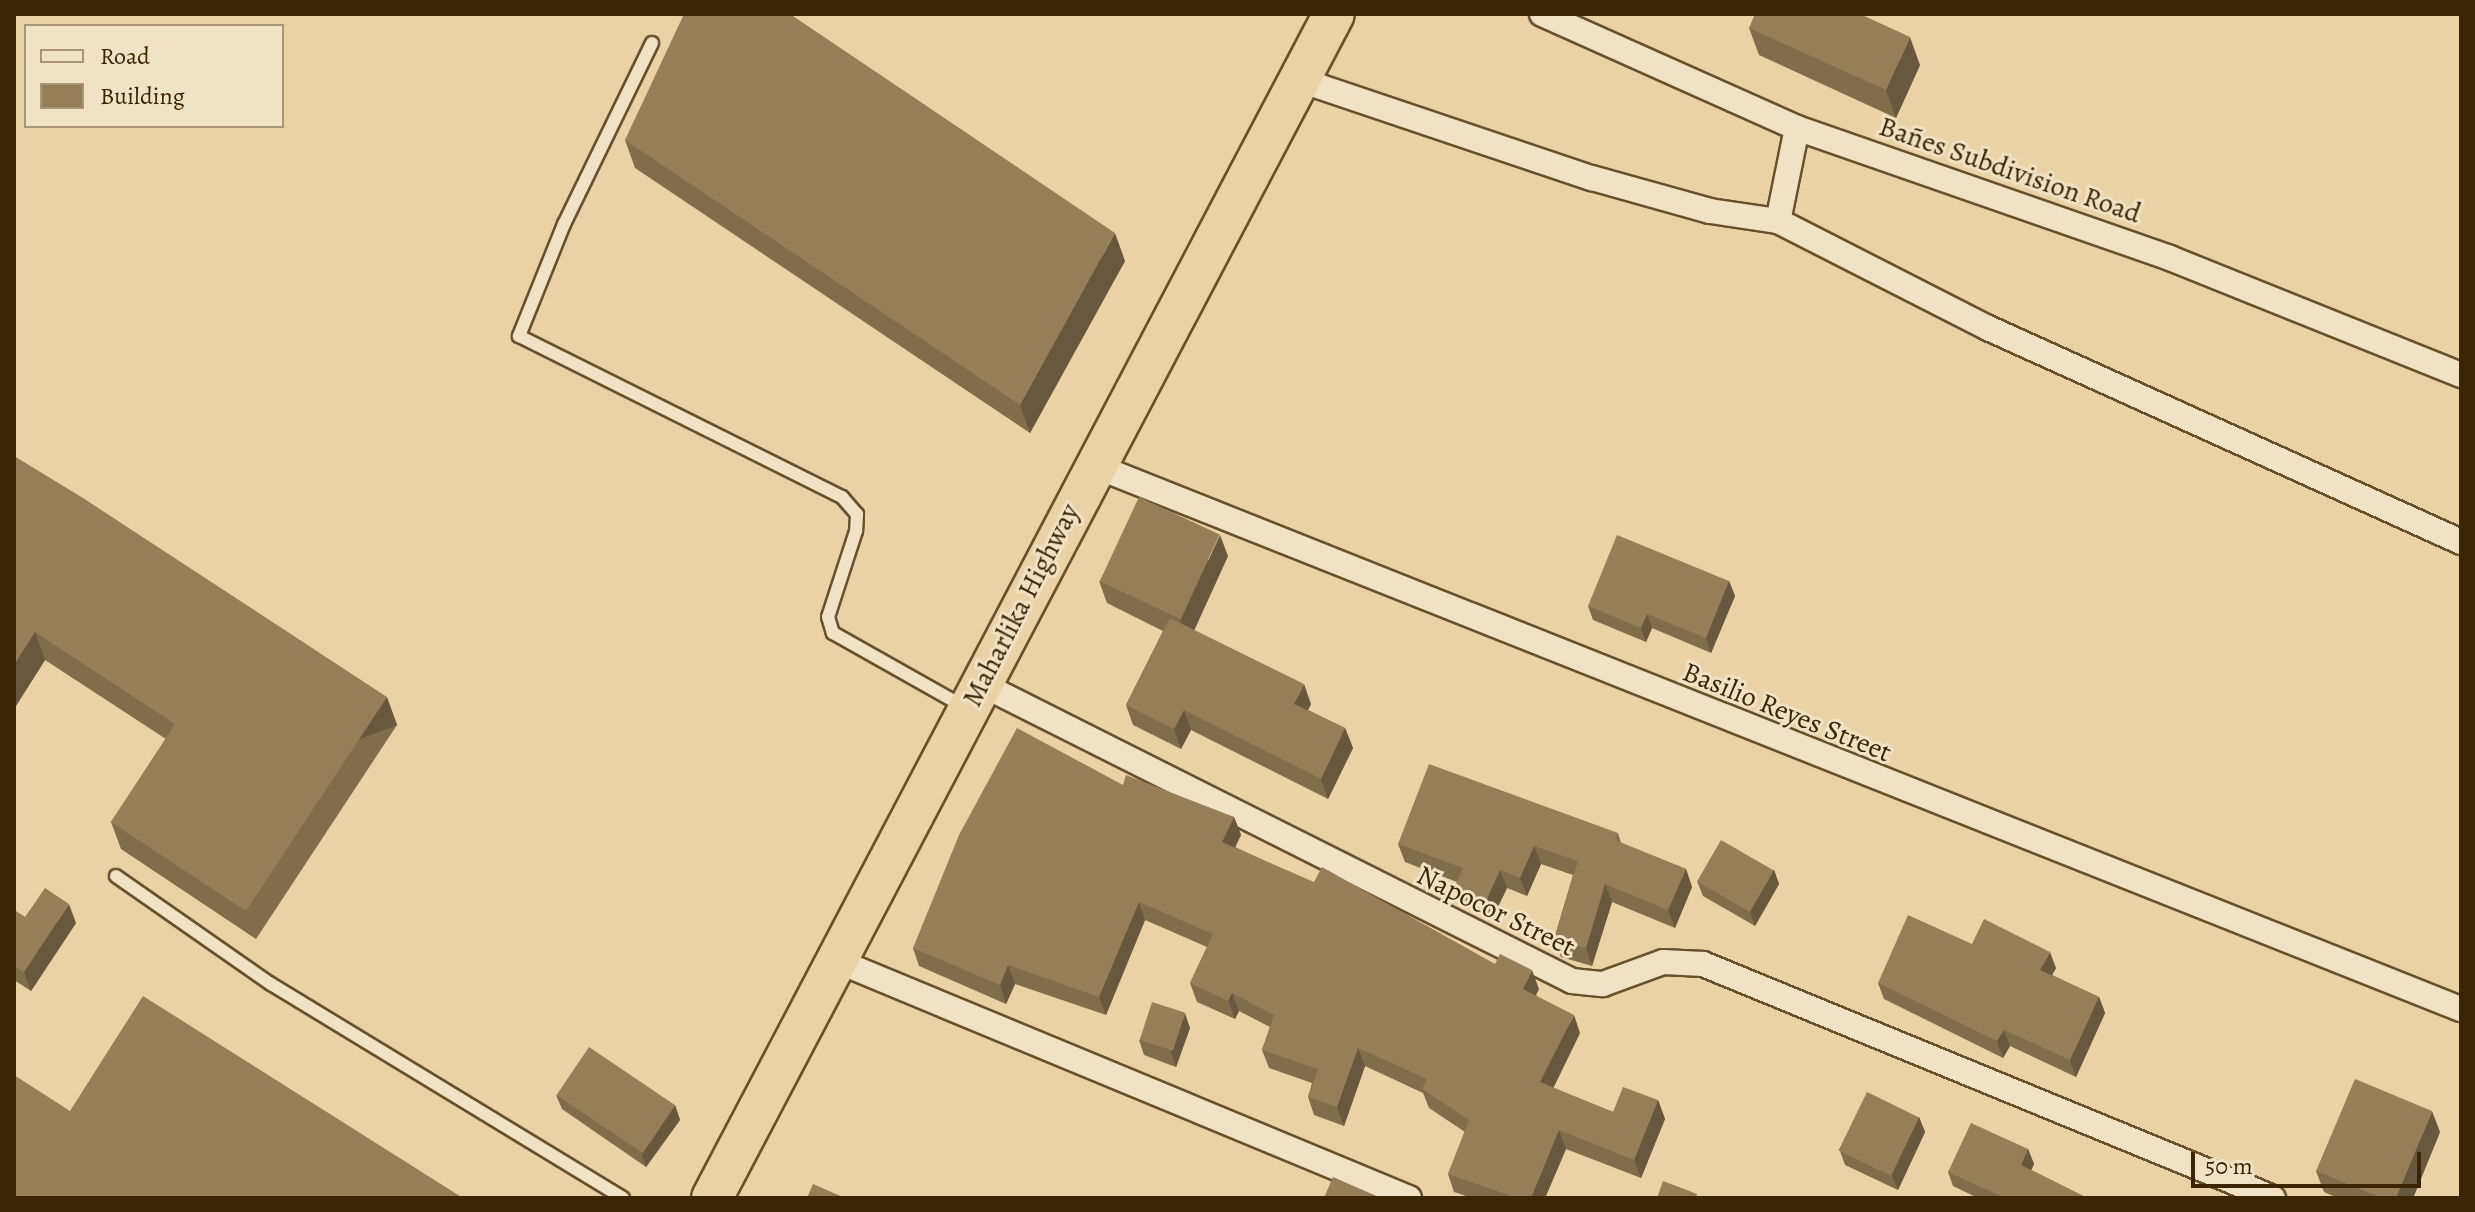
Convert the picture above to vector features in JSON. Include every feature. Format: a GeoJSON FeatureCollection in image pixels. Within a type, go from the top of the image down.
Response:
{"type":"FeatureCollection","features":[{"type":"Feature","properties":{"kind":"highway","name":"Maharlika Highway"},"geometry":{"type":"LineString","coordinates":[[712,1198],[840,962],[1093,465],[1334,14]]}},
{"type":"Feature","properties":{"kind":"street","name":"Bañes Subdivision Road"},"geometry":{"type":"LineString","coordinates":[[1542,14],[1797,128],[2170,258],[2461,375]]}},
{"type":"Feature","properties":{"kind":"street"},"geometry":{"type":"LineString","coordinates":[[1297,79],[1592,178],[1710,211],[1778,221],[2024,345],[2461,542]]}},
{"type":"Feature","properties":{"kind":"street"},"geometry":{"type":"LineString","coordinates":[[1778,221],[1797,128]]}},
{"type":"Feature","properties":{"kind":"street","name":"Basilio Reyes Street"},"geometry":{"type":"LineString","coordinates":[[1093,465],[2461,1009]]}},
{"type":"Feature","properties":{"kind":"street","name":"Napocor Street"},"geometry":{"type":"LineString","coordinates":[[974,697],[1572,981],[1603,984],[1663,962],[1703,964],[2273,1198]]}},
{"type":"Feature","properties":{"kind":"street"},"geometry":{"type":"LineString","coordinates":[[840,962],[1409,1198]]}},
{"type":"Feature","properties":{"kind":"lane"},"geometry":{"type":"LineString","coordinates":[[652,43],[564,224],[519,336],[842,497],[857,514],[856,531],[828,617],[833,633],[974,697]]}},
{"type":"Feature","properties":{"kind":"lane"},"geometry":{"type":"LineString","coordinates":[[116,876],[271,984],[623,1198]]}},
{"type":"Feature","properties":{"kind":"building"},"geometry":{"type":"Polygon","coordinates":[[[684,14],[790,14],[1115,233],[1020,405],[625,140],[684,14]]]}},
{"type":"Feature","properties":{"kind":"building"},"geometry":{"type":"Polygon","coordinates":[[[1755,14],[1860,14],[1910,37],[1886,90],[1749,28],[1755,14]]]}},
{"type":"Feature","properties":{"kind":"building"},"geometry":{"type":"Polygon","coordinates":[[[14,456],[387,697],[246,911],[111,822],[175,724],[35,632],[14,665],[14,456]]]}},
{"type":"Feature","properties":{"kind":"building"},"geometry":{"type":"Polygon","coordinates":[[[1139,497],[1220,535],[1180,619],[1100,581],[1139,497]]]}},
{"type":"Feature","properties":{"kind":"building"},"geometry":{"type":"Polygon","coordinates":[[[1617,535],[1729,581],[1706,638],[1647,614],[1641,628],[1588,606],[1617,535]]]}},
{"type":"Feature","properties":{"kind":"building"},"geometry":{"type":"Polygon","coordinates":[[[1170,618],[1304,684],[1294,704],[1345,728],[1321,779],[1184,710],[1174,729],[1126,705],[1170,618]]]}},
{"type":"Feature","properties":{"kind":"building"},"geometry":{"type":"Polygon","coordinates":[[[1017,728],[1123,785],[1126,775],[1234,817],[1222,842],[1314,882],[1322,867],[1495,964],[1500,954],[1532,970],[1523,989],[1574,1015],[1540,1082],[1613,1112],[1623,1087],[1658,1100],[1634,1160],[1559,1130],[1531,1198],[1517,1198],[1448,1174],[1469,1120],[1422,1089],[1427,1079],[1358,1048],[1337,1107],[1308,1097],[1318,1069],[1262,1050],[1274,1015],[1232,993],[1228,1001],[1190,983],[1213,934],[1139,902],[1099,997],[1008,965],[1000,985],[913,948],[959,835],[1017,728]]]}},
{"type":"Feature","properties":{"kind":"building"},"geometry":{"type":"Polygon","coordinates":[[[1429,764],[1618,833],[1615,840],[1686,869],[1668,910],[1605,884],[1586,948],[1554,939],[1578,861],[1534,846],[1520,878],[1500,870],[1486,901],[1455,886],[1463,868],[1398,844],[1429,764]]]}},
{"type":"Feature","properties":{"kind":"building"},"geometry":{"type":"Polygon","coordinates":[[[1721,840],[1774,871],[1750,912],[1697,882],[1721,840]]]}},
{"type":"Feature","properties":{"kind":"building"},"geometry":{"type":"Polygon","coordinates":[[[45,888],[69,904],[24,972],[14,966],[14,910],[25,917],[45,888]]]}},
{"type":"Feature","properties":{"kind":"building"},"geometry":{"type":"Polygon","coordinates":[[[1908,915],[1972,944],[1984,919],[2050,952],[2040,970],[2099,997],[2070,1060],[2004,1030],[1997,1041],[1878,983],[1908,915]]]}},
{"type":"Feature","properties":{"kind":"building"},"geometry":{"type":"Polygon","coordinates":[[[143,996],[463,1198],[14,1198],[14,1075],[70,1111],[143,996]]]}},
{"type":"Feature","properties":{"kind":"building"},"geometry":{"type":"Polygon","coordinates":[[[1152,1002],[1185,1013],[1173,1051],[1140,1040],[1152,1002]]]}},
{"type":"Feature","properties":{"kind":"building"},"geometry":{"type":"Polygon","coordinates":[[[589,1047],[675,1105],[643,1153],[557,1095],[589,1047]]]}},
{"type":"Feature","properties":{"kind":"building"},"geometry":{"type":"Polygon","coordinates":[[[2355,1079],[2432,1111],[2396,1198],[2382,1198],[2316,1171],[2355,1079]]]}},
{"type":"Feature","properties":{"kind":"building"},"geometry":{"type":"Polygon","coordinates":[[[1867,1092],[1919,1117],[1891,1176],[1839,1150],[1867,1092]]]}},
{"type":"Feature","properties":{"kind":"building"},"geometry":{"type":"Polygon","coordinates":[[[1971,1123],[2028,1149],[2021,1165],[2087,1198],[2005,1198],[1948,1172],[1971,1123]]]}},
{"type":"Feature","properties":{"kind":"building"},"geometry":{"type":"Polygon","coordinates":[[[1333,1177],[1381,1198],[1324,1198],[1333,1177]]]}},
{"type":"Feature","properties":{"kind":"building"},"geometry":{"type":"Polygon","coordinates":[[[1663,1181],[1697,1194],[1696,1198],[1657,1198],[1663,1181]]]}},
{"type":"Feature","properties":{"kind":"building"},"geometry":{"type":"Polygon","coordinates":[[[813,1184],[845,1198],[807,1198],[813,1184]]]}}]}
